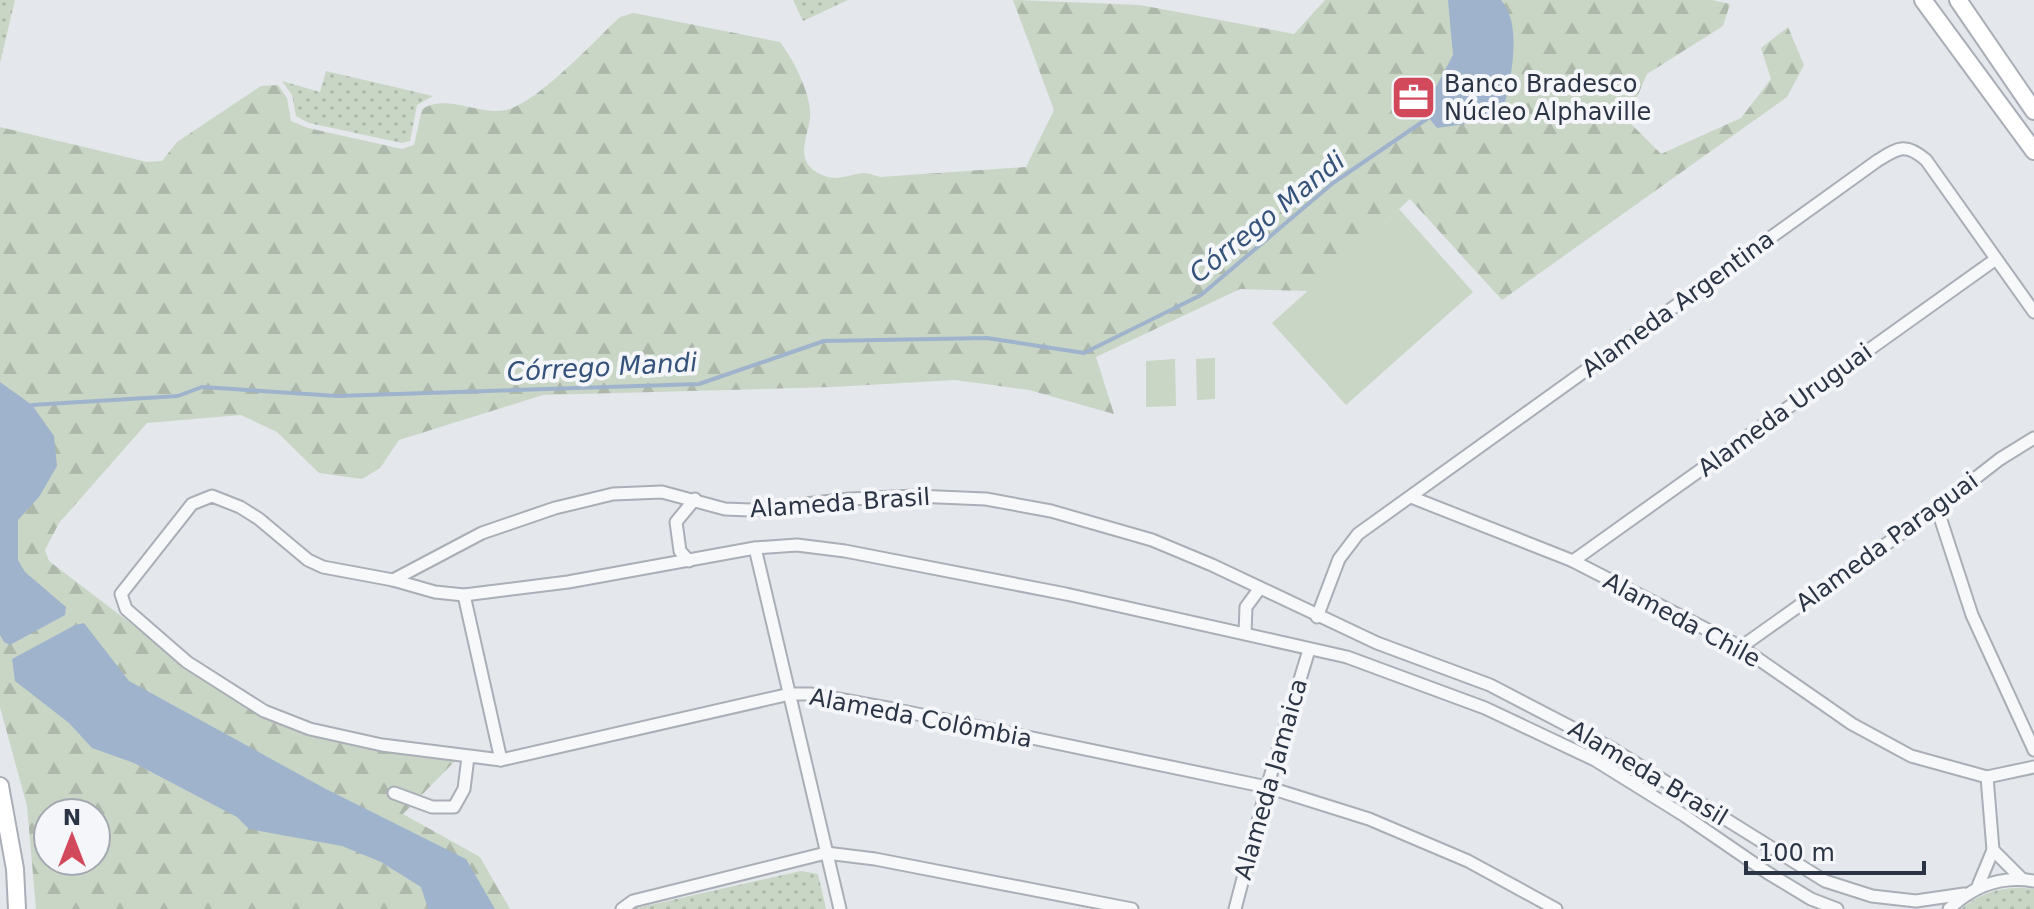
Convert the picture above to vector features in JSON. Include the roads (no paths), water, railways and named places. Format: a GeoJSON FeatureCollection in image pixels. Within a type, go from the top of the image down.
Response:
{"type":"FeatureCollection","features":[{"type":"Feature","properties":{"kind":"main road"},"geometry":{"type":"LineString","coordinates":[[1923,0],[2034,151]]}},
{"type":"Feature","properties":{"kind":"main road"},"geometry":{"type":"LineString","coordinates":[[1958,0],[2034,111]]}},
{"type":"Feature","properties":{"kind":"main road"},"geometry":{"type":"LineString","coordinates":[[0,786],[15,869],[17,909]]}},
{"type":"Feature","properties":{"kind":"street","name":"Alameda Argentina"},"geometry":{"type":"LineString","coordinates":[[1317,617],[1339,559],[1358,534],[1897,149],[1913,150],[1926,160],[2034,312]]}},
{"type":"Feature","properties":{"kind":"street","name":"Alameda Uruguai"},"geometry":{"type":"LineString","coordinates":[[1573,561],[1996,259]]}},
{"type":"Feature","properties":{"kind":"street","name":"Alameda Paraguai"},"geometry":{"type":"LineString","coordinates":[[1741,647],[1937,508],[2000,459],[2034,438]]}},
{"type":"Feature","properties":{"kind":"street","name":"Alameda Brasil"},"geometry":{"type":"LineString","coordinates":[[393,580],[482,533],[555,508],[613,494],[662,492],[725,509],[750,510],[889,497],[986,499],[1051,511],[1152,540],[1377,643],[1490,685],[1554,717],[1678,788],[1825,881],[1872,896],[1916,901],[1964,894]]}},
{"type":"Feature","properties":{"kind":"street","name":"Alameda Brasil"},"geometry":{"type":"LineString","coordinates":[[121,594],[192,504],[212,496],[250,513],[308,560],[323,567],[393,580],[435,592],[464,595],[568,582],[755,548],[797,545],[845,551],[1066,594],[1245,633],[1372,665],[1485,708],[1595,760],[1768,873],[1811,899],[1837,909]]}},
{"type":"Feature","properties":{"kind":"street","name":"Alameda Chile"},"geometry":{"type":"LineString","coordinates":[[1411,497],[1573,561],[1741,647],[1884,743],[1911,756],[1987,777]]}},
{"type":"Feature","properties":{"kind":"street"},"geometry":{"type":"LineString","coordinates":[[689,561],[680,551],[676,522],[695,499]]}},
{"type":"Feature","properties":{"kind":"street"},"geometry":{"type":"LineString","coordinates":[[1937,508],[1972,615],[2034,750]]}},
{"type":"Feature","properties":{"kind":"street"},"geometry":{"type":"LineString","coordinates":[[755,548],[840,909]]}},
{"type":"Feature","properties":{"kind":"street"},"geometry":{"type":"LineString","coordinates":[[1245,633],[1246,607],[1260,588]]}},
{"type":"Feature","properties":{"kind":"street","name":"Alameda Colômbia"},"geometry":{"type":"LineString","coordinates":[[121,594],[126,609],[187,662],[264,711],[310,729],[382,745],[501,760],[790,694],[810,694],[1267,787],[1369,819],[1468,861],[1556,909]]}},
{"type":"Feature","properties":{"kind":"street"},"geometry":{"type":"LineString","coordinates":[[464,595],[501,760]]}},
{"type":"Feature","properties":{"kind":"street"},"geometry":{"type":"LineString","coordinates":[[1372,665],[1377,643]]}},
{"type":"Feature","properties":{"kind":"street","name":"Alameda Jamaica"},"geometry":{"type":"LineString","coordinates":[[1235,909],[1267,787],[1309,650]]}},
{"type":"Feature","properties":{"kind":"street"},"geometry":{"type":"LineString","coordinates":[[394,793],[432,807],[454,807],[464,789],[468,757]]}},
{"type":"Feature","properties":{"kind":"street"},"geometry":{"type":"LineString","coordinates":[[1978,886],[1993,850],[1987,777],[2034,767]]}},
{"type":"Feature","properties":{"kind":"street"},"geometry":{"type":"LineString","coordinates":[[1993,850],[2028,880]]}},
{"type":"Feature","properties":{"kind":"street"},"geometry":{"type":"LineString","coordinates":[[622,909],[633,901],[826,853],[875,859],[1132,909]]}},
{"type":"Feature","properties":{"kind":"street"},"geometry":{"type":"LineString","coordinates":[[1949,909],[1964,894],[1978,886],[1997,880],[2028,880]]}},
{"type":"Feature","properties":{"kind":"water"},"geometry":{"type":"Polygon","coordinates":[[[1448,0],[1501,0],[1508,12],[1514,41],[1513,58],[1501,119],[1437,128],[1423,111],[1453,55],[1448,0]]]}},
{"type":"Feature","properties":{"kind":"water"},"geometry":{"type":"Polygon","coordinates":[[[0,382],[32,405],[54,436],[57,466],[39,497],[18,520],[18,560],[25,572],[66,607],[65,615],[10,645],[0,635],[0,382]]]}},
{"type":"Feature","properties":{"kind":"water"},"geometry":{"type":"Polygon","coordinates":[[[84,623],[129,681],[326,789],[466,859],[495,909],[428,909],[421,887],[381,862],[342,846],[249,829],[237,817],[134,763],[92,748],[69,723],[15,681],[12,659],[84,623]]]}},
{"type":"Feature","properties":{"kind":"waterway","name":"Córrego Mandi"},"geometry":{"type":"LineString","coordinates":[[32,405],[178,396],[202,387],[337,396],[699,384],[824,341],[987,338],[1084,353],[1201,295],[1333,183],[1428,118]]}},
{"type":"Feature","properties":{"kind":"place","name":"Banco Bradesco Núcleo Alphaville"},"geometry":{"type":"Point","coordinates":[1413,98]}}]}
